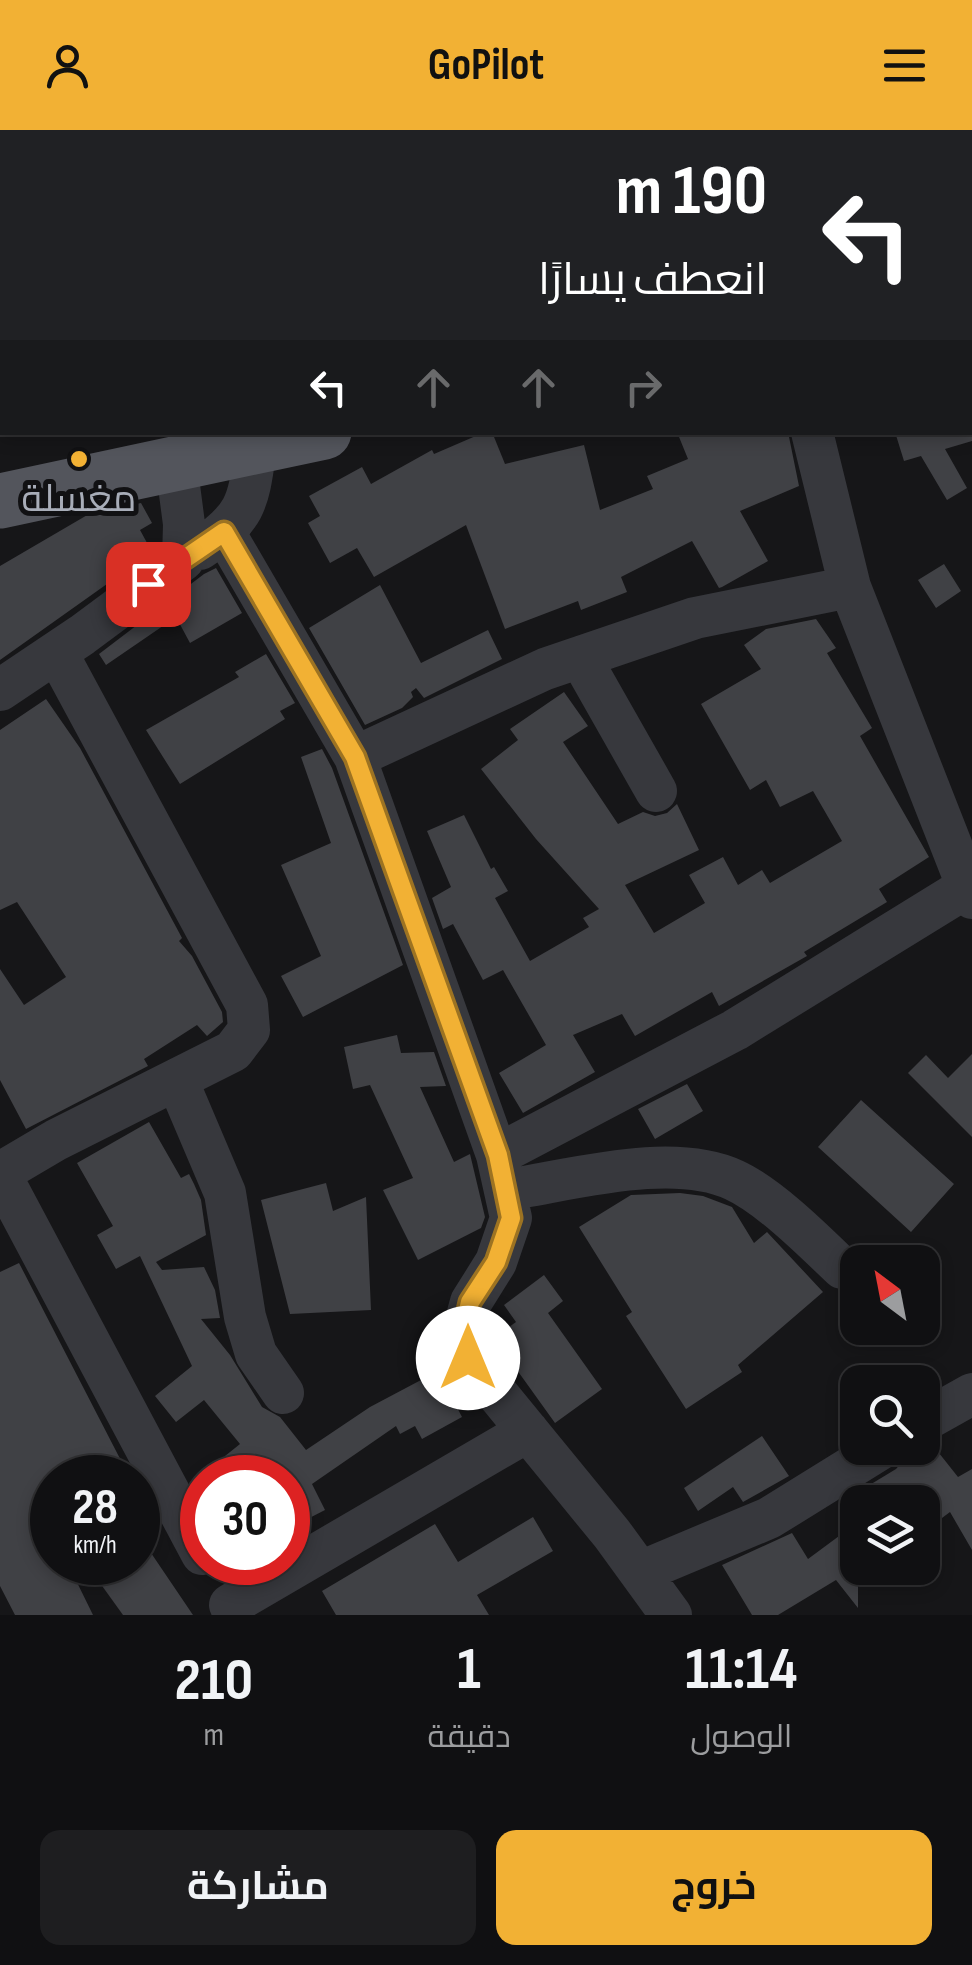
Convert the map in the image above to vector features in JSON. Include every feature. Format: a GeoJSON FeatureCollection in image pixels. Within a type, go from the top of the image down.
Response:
{"type":"FeatureCollection","features":[{"type":"Feature","properties":{"kind":"main road"},"geometry":{"type":"LineString","coordinates":[[0,501],[310,435]]}},
{"type":"Feature","properties":{"kind":"street"},"geometry":{"type":"LineString","coordinates":[[501,1173],[970,890],[850,588],[813,435]]}},
{"type":"Feature","properties":{"kind":"street"},"geometry":{"type":"LineString","coordinates":[[0,690],[224,532],[243,511],[256,447]]}},
{"type":"Feature","properties":{"kind":"street"},"geometry":{"type":"LineString","coordinates":[[176,463],[184,524],[183,560]]}},
{"type":"Feature","properties":{"kind":"street"},"geometry":{"type":"LineString","coordinates":[[224,532],[355,757],[501,1173],[511,1218],[496,1262],[470,1302],[464,1328],[468,1358],[671,1615]]}},
{"type":"Feature","properties":{"kind":"street"},"geometry":{"type":"LineString","coordinates":[[355,757],[544,669],[694,618],[850,588]]}},
{"type":"Feature","properties":{"kind":"street"},"geometry":{"type":"LineString","coordinates":[[57,652],[247,1004],[249,1030],[233,1051],[56,1140],[0,1174],[180,1513]]}},
{"type":"Feature","properties":{"kind":"street"},"geometry":{"type":"LineString","coordinates":[[580,657],[656,791]]}},
{"type":"Feature","properties":{"kind":"street"},"geometry":{"type":"LineString","coordinates":[[177,1080],[225,1194],[245,1318],[256,1354],[284,1393]]}},
{"type":"Feature","properties":{"kind":"street"},"geometry":{"type":"LineString","coordinates":[[501,1173],[688,1166],[735,1180],[802,1228],[840,1266]]}},
{"type":"Feature","properties":{"kind":"street"},"geometry":{"type":"LineString","coordinates":[[940,1412],[972,1394]]}},
{"type":"Feature","properties":{"kind":"street"},"geometry":{"type":"LineString","coordinates":[[219,1585],[232,1610],[528,1430]]}},
{"type":"Feature","properties":{"kind":"street"},"geometry":{"type":"LineString","coordinates":[[640,1572],[769,1518],[855,1465]]}},
{"type":"Feature","properties":{"kind":"building"},"geometry":{"type":"Polygon","coordinates":[[[478,435],[493,435],[505,464],[584,445],[600,510],[653,489],[647,476],[688,459],[678,435],[789,435],[799,486],[740,511],[768,561],[722,587],[719,588],[692,541],[621,577],[627,592],[581,610],[578,601],[505,629],[466,525],[374,577],[357,548],[330,563],[308,523],[320,516],[309,496],[362,467],[371,484],[432,450],[434,454],[478,435]]]}},
{"type":"Feature","properties":{"kind":"building"},"geometry":{"type":"Polygon","coordinates":[[[896,435],[972,435],[972,441],[945,449],[967,488],[947,500],[921,456],[904,461],[896,435]]]}},
{"type":"Feature","properties":{"kind":"building"},"geometry":{"type":"Polygon","coordinates":[[[141,503],[152,523],[140,530],[152,552],[0,660],[0,566],[89,514],[141,503]]]}},
{"type":"Feature","properties":{"kind":"building"},"geometry":{"type":"Polygon","coordinates":[[[944,564],[961,591],[936,608],[918,580],[944,564]]]}},
{"type":"Feature","properties":{"kind":"building"},"geometry":{"type":"Polygon","coordinates":[[[216,568],[242,613],[190,643],[176,617],[106,665],[99,654],[216,568]]]}},
{"type":"Feature","properties":{"kind":"building"},"geometry":{"type":"Polygon","coordinates":[[[380,585],[421,663],[488,630],[502,659],[424,698],[416,688],[402,708],[365,725],[309,628],[380,585]]]}},
{"type":"Feature","properties":{"kind":"building"},"geometry":{"type":"Polygon","coordinates":[[[816,619],[836,648],[827,653],[872,728],[860,736],[929,857],[879,889],[887,902],[804,952],[807,956],[719,1006],[712,992],[635,1036],[622,1014],[573,1035],[595,1072],[523,1113],[499,1073],[546,1045],[503,970],[483,980],[453,924],[443,929],[432,898],[451,887],[427,831],[464,815],[491,869],[494,867],[508,891],[495,898],[530,961],[589,927],[583,918],[599,909],[536,839],[481,769],[518,740],[510,729],[564,692],[588,726],[563,742],[618,824],[643,812],[655,816],[667,813],[677,804],[699,850],[625,885],[654,933],[705,903],[689,875],[723,857],[738,885],[762,870],[770,883],[842,841],[813,791],[780,807],[766,780],[750,790],[701,704],[761,669],[744,645],[766,629],[816,619]]]}},
{"type":"Feature","properties":{"kind":"building"},"geometry":{"type":"Polygon","coordinates":[[[266,654],[295,703],[280,711],[285,719],[180,784],[146,730],[239,677],[235,672],[266,654]]]}},
{"type":"Feature","properties":{"kind":"building"},"geometry":{"type":"Polygon","coordinates":[[[46,699],[80,748],[182,938],[179,941],[192,956],[222,1012],[223,1022],[207,1036],[197,1025],[144,1059],[148,1066],[26,1129],[0,1080],[0,969],[24,1005],[66,977],[17,902],[0,910],[0,730],[46,699]]]}},
{"type":"Feature","properties":{"kind":"building"},"geometry":{"type":"Polygon","coordinates":[[[322,749],[403,965],[303,1017],[281,976],[321,956],[281,865],[331,843],[301,757],[322,749]]]}},
{"type":"Feature","properties":{"kind":"building"},"geometry":{"type":"Polygon","coordinates":[[[397,1035],[401,1053],[434,1052],[446,1086],[420,1087],[454,1162],[470,1154],[485,1217],[481,1228],[418,1260],[383,1190],[413,1178],[370,1085],[353,1089],[344,1047],[397,1035]]]}},
{"type":"Feature","properties":{"kind":"building"},"geometry":{"type":"Polygon","coordinates":[[[972,1054],[972,1137],[908,1073],[926,1055],[948,1078],[972,1054]]]}},
{"type":"Feature","properties":{"kind":"building"},"geometry":{"type":"Polygon","coordinates":[[[687,1084],[703,1111],[655,1139],[638,1109],[687,1084]]]}},
{"type":"Feature","properties":{"kind":"building"},"geometry":{"type":"Polygon","coordinates":[[[861,1100],[954,1184],[911,1232],[818,1147],[861,1100]]]}},
{"type":"Feature","properties":{"kind":"building"},"geometry":{"type":"Polygon","coordinates":[[[149,1122],[181,1178],[189,1174],[201,1200],[206,1235],[156,1262],[162,1270],[204,1267],[215,1290],[220,1318],[201,1319],[230,1355],[262,1407],[280,1417],[306,1450],[370,1407],[438,1371],[462,1417],[422,1439],[415,1426],[400,1434],[396,1426],[312,1484],[325,1510],[310,1518],[310,1455],[226,1455],[240,1444],[204,1400],[176,1422],[155,1396],[192,1366],[140,1256],[116,1269],[97,1235],[113,1226],[77,1163],[149,1122]]]}},
{"type":"Feature","properties":{"kind":"building"},"geometry":{"type":"Polygon","coordinates":[[[326,1183],[333,1211],[366,1197],[371,1310],[290,1314],[261,1200],[326,1183]]]}},
{"type":"Feature","properties":{"kind":"building"},"geometry":{"type":"Polygon","coordinates":[[[631,1195],[703,1196],[732,1207],[754,1243],[767,1232],[823,1292],[738,1365],[742,1372],[686,1409],[626,1316],[632,1312],[579,1227],[631,1195]]]}},
{"type":"Feature","properties":{"kind":"building"},"geometry":{"type":"Polygon","coordinates":[[[19,1263],[118,1455],[30,1455],[30,1585],[78,1585],[93,1615],[15,1615],[0,1586],[0,1272],[19,1263]]]}},
{"type":"Feature","properties":{"kind":"building"},"geometry":{"type":"Polygon","coordinates":[[[544,1275],[563,1301],[548,1313],[602,1389],[555,1423],[494,1338],[516,1322],[504,1305],[544,1275]]]}},
{"type":"Feature","properties":{"kind":"building"},"geometry":{"type":"Polygon","coordinates":[[[762,1436],[789,1476],[743,1502],[733,1487],[698,1511],[684,1488],[762,1436]]]}},
{"type":"Feature","properties":{"kind":"building"},"geometry":{"type":"Polygon","coordinates":[[[940,1454],[958,1477],[972,1469],[972,1550],[950,1512],[940,1520],[940,1485],[870,1485],[900,1465],[940,1465],[940,1454]]]}},
{"type":"Feature","properties":{"kind":"building"},"geometry":{"type":"Polygon","coordinates":[[[533,1517],[553,1551],[477,1595],[489,1615],[336,1615],[322,1591],[435,1524],[458,1562],[533,1517]]]}},
{"type":"Feature","properties":{"kind":"building"},"geometry":{"type":"Polygon","coordinates":[[[792,1533],[808,1559],[840,1535],[840,1585],[858,1585],[858,1608],[836,1580],[778,1615],[752,1615],[722,1565],[792,1533]]]}},
{"type":"Feature","properties":{"kind":"building"},"geometry":{"type":"Polygon","coordinates":[[[160,1566],[193,1615],[123,1615],[101,1585],[160,1585],[160,1566]]]}},
{"type":"Feature","properties":{"kind":"place","name":"مغسلة"},"geometry":{"type":"Point","coordinates":[79,459]}},
{"type":"Feature","properties":{"kind":"route"},"geometry":{"type":"LineString","coordinates":[[148,584],[224,532],[355,757],[498,1155],[511,1218],[496,1262],[470,1302],[464,1328],[468,1358]]}}]}
